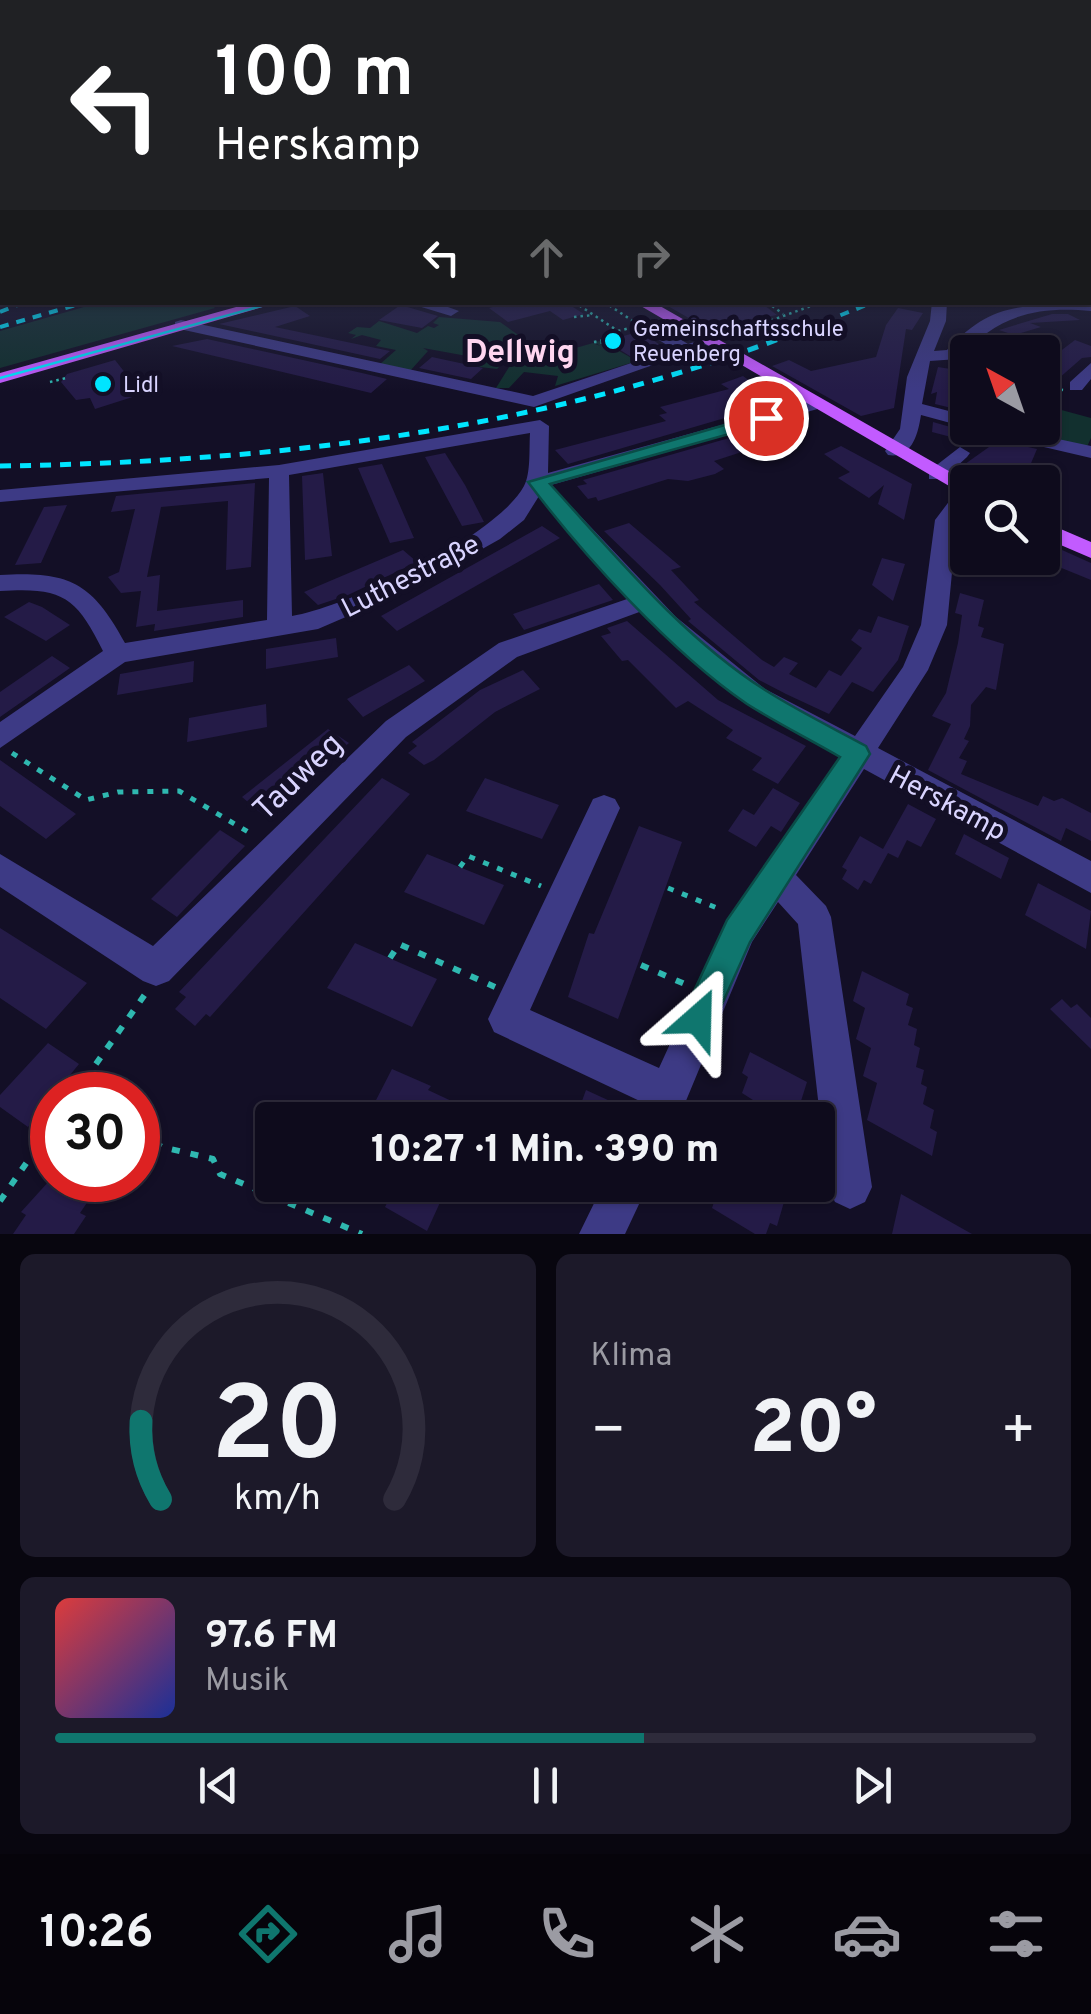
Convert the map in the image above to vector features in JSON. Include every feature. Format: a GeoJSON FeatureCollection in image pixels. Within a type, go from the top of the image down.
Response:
{"type":"FeatureCollection","features":[{"type":"Feature","properties":{"kind":"main road"},"geometry":{"type":"LineString","coordinates":[[0,378],[261,305]]}},
{"type":"Feature","properties":{"kind":"main road"},"geometry":{"type":"LineString","coordinates":[[647,305],[950,482]]}},
{"type":"Feature","properties":{"kind":"main road"},"geometry":{"type":"LineString","coordinates":[[1060,537],[1091,552]]}},
{"type":"Feature","properties":{"kind":"street"},"geometry":{"type":"LineString","coordinates":[[425,305],[450,311]]}},
{"type":"Feature","properties":{"kind":"street"},"geometry":{"type":"LineString","coordinates":[[894,451],[904,444],[920,357],[939,322],[938,305]]}},
{"type":"Feature","properties":{"kind":"street"},"geometry":{"type":"LineString","coordinates":[[920,357],[952,355],[977,329],[1005,316],[1062,305]]}},
{"type":"Feature","properties":{"kind":"street"},"geometry":{"type":"LineString","coordinates":[[182,324],[534,402],[710,342]]}},
{"type":"Feature","properties":{"kind":"street"},"geometry":{"type":"LineString","coordinates":[[642,327],[686,350]]}},
{"type":"Feature","properties":{"kind":"street"},"geometry":{"type":"LineString","coordinates":[[1076,386],[1091,368]]}},
{"type":"Feature","properties":{"kind":"street"},"geometry":{"type":"LineString","coordinates":[[0,496],[279,471],[540,426],[537,482],[815,404]]}},
{"type":"Feature","properties":{"kind":"street"},"geometry":{"type":"LineString","coordinates":[[912,407],[950,417]]}},
{"type":"Feature","properties":{"kind":"street"},"geometry":{"type":"LineString","coordinates":[[1060,445],[1091,452]]}},
{"type":"Feature","properties":{"kind":"street"},"geometry":{"type":"LineString","coordinates":[[936,475],[960,453]]}},
{"type":"Feature","properties":{"kind":"street"},"geometry":{"type":"LineString","coordinates":[[279,471],[280,628]]}},
{"type":"Feature","properties":{"kind":"street","name":"Herskamp"},"geometry":{"type":"LineString","coordinates":[[537,482],[645,601],[698,651],[756,696],[1091,878]]}},
{"type":"Feature","properties":{"kind":"street","name":"Luthestraße"},"geometry":{"type":"LineString","coordinates":[[0,741],[118,654],[280,628],[349,608],[492,534],[516,514],[537,482]]}},
{"type":"Feature","properties":{"kind":"street"},"geometry":{"type":"LineString","coordinates":[[664,1102],[745,920],[915,670],[934,626],[946,520],[950,514]]}},
{"type":"Feature","properties":{"kind":"street"},"geometry":{"type":"LineString","coordinates":[[0,584],[50,581],[79,590],[94,605],[118,654]]}},
{"type":"Feature","properties":{"kind":"street","name":"Tauweg"},"geometry":{"type":"LineString","coordinates":[[156,968],[273,847],[396,730],[508,650],[645,601]]}},
{"type":"Feature","properties":{"kind":"street"},"geometry":{"type":"LineString","coordinates":[[604,808],[507,1019],[653,1102]]}},
{"type":"Feature","properties":{"kind":"street"},"geometry":{"type":"LineString","coordinates":[[0,869],[156,968]]}},
{"type":"Feature","properties":{"kind":"street"},"geometry":{"type":"LineString","coordinates":[[775,876],[814,917],[850,1187]]}},
{"type":"Feature","properties":{"kind":"street"},"geometry":{"type":"LineString","coordinates":[[601,1234],[617,1202]]}},
{"type":"Feature","properties":{"kind":"path"},"geometry":{"type":"LineString","coordinates":[[579,305],[617,334]]}},
{"type":"Feature","properties":{"kind":"path"},"geometry":{"type":"LineString","coordinates":[[609,305],[642,327]]}},
{"type":"Feature","properties":{"kind":"path"},"geometry":{"type":"LineString","coordinates":[[771,305],[785,316]]}},
{"type":"Feature","properties":{"kind":"path"},"geometry":{"type":"LineString","coordinates":[[710,342],[815,305]]}},
{"type":"Feature","properties":{"kind":"path"},"geometry":{"type":"LineString","coordinates":[[574,317],[594,315]]}},
{"type":"Feature","properties":{"kind":"path"},"geometry":{"type":"LineString","coordinates":[[610,343],[593,342],[642,327]]}},
{"type":"Feature","properties":{"kind":"path"},"geometry":{"type":"LineString","coordinates":[[50,382],[66,378]]}},
{"type":"Feature","properties":{"kind":"path"},"geometry":{"type":"LineString","coordinates":[[0,741],[86,800],[118,792],[179,791],[273,847]]}},
{"type":"Feature","properties":{"kind":"path"},"geometry":{"type":"LineString","coordinates":[[460,867],[468,856],[564,895]]}},
{"type":"Feature","properties":{"kind":"path"},"geometry":{"type":"LineString","coordinates":[[668,888],[745,920]]}},
{"type":"Feature","properties":{"kind":"path"},"geometry":{"type":"LineString","coordinates":[[390,958],[398,944],[517,997]]}},
{"type":"Feature","properties":{"kind":"path"},"geometry":{"type":"LineString","coordinates":[[641,965],[709,994]]}},
{"type":"Feature","properties":{"kind":"path"},"geometry":{"type":"LineString","coordinates":[[91,1072],[144,997],[156,968]]}},
{"type":"Feature","properties":{"kind":"path"},"geometry":{"type":"LineString","coordinates":[[160,1146],[212,1159],[220,1174],[362,1234]]}},
{"type":"Feature","properties":{"kind":"path"},"geometry":{"type":"LineString","coordinates":[[0,1201],[30,1158]]}},
{"type":"Feature","properties":{"kind":"green space"},"geometry":{"type":"Polygon","coordinates":[[[91,305],[215,308],[0,368],[0,331],[91,305]]]}},
{"type":"Feature","properties":{"kind":"green space"},"geometry":{"type":"Polygon","coordinates":[[[439,317],[500,322],[548,356],[593,343],[600,346],[595,342],[616,338],[603,342],[637,361],[555,386],[558,376],[524,372],[509,388],[496,388],[511,364],[503,363],[497,369],[462,365],[478,358],[423,348],[428,351],[410,371],[379,365],[396,350],[376,346],[381,340],[362,335],[351,339],[356,335],[348,333],[357,327],[370,328],[379,321],[417,333],[439,325],[433,323],[439,317]]]}},
{"type":"Feature","properties":{"kind":"green space"},"geometry":{"type":"Polygon","coordinates":[[[1060,410],[1091,418],[1091,438],[1085,451],[1060,445],[1060,410]]]}},
{"type":"Feature","properties":{"kind":"building"},"geometry":{"type":"Polygon","coordinates":[[[401,305],[438,316],[422,328],[379,320],[401,305]]]}},
{"type":"Feature","properties":{"kind":"building"},"geometry":{"type":"Polygon","coordinates":[[[570,305],[584,314],[563,320],[550,311],[508,322],[489,308],[570,305]]]}},
{"type":"Feature","properties":{"kind":"building"},"geometry":{"type":"Polygon","coordinates":[[[666,305],[764,305],[777,315],[706,328],[666,305]]]}},
{"type":"Feature","properties":{"kind":"building"},"geometry":{"type":"Polygon","coordinates":[[[295,306],[310,316],[275,327],[390,351],[380,359],[219,324],[295,306]]]}},
{"type":"Feature","properties":{"kind":"building"},"geometry":{"type":"Polygon","coordinates":[[[898,308],[923,313],[912,330],[906,329],[894,408],[861,416],[772,366],[789,360],[811,371],[876,357],[886,325],[898,308]]]}},
{"type":"Feature","properties":{"kind":"building"},"geometry":{"type":"Polygon","coordinates":[[[1052,314],[1068,314],[1080,320],[1030,323],[1041,327],[1014,335],[999,330],[1052,314]]]}},
{"type":"Feature","properties":{"kind":"building"},"geometry":{"type":"Polygon","coordinates":[[[641,331],[664,348],[633,358],[606,341],[641,331]]]}},
{"type":"Feature","properties":{"kind":"building"},"geometry":{"type":"Polygon","coordinates":[[[207,339],[387,379],[371,393],[172,346],[207,339]]]}},
{"type":"Feature","properties":{"kind":"building"},"geometry":{"type":"Polygon","coordinates":[[[1075,340],[1091,346],[1091,357],[1082,358],[1060,377],[1060,351],[1075,340]]]}},
{"type":"Feature","properties":{"kind":"building"},"geometry":{"type":"Polygon","coordinates":[[[432,357],[483,368],[471,379],[419,368],[432,357]]]}},
{"type":"Feature","properties":{"kind":"building","name":"Lidl"},"geometry":{"type":"Polygon","coordinates":[[[115,360],[142,394],[95,409],[90,398],[76,400],[61,382],[67,374],[115,360]]]}},
{"type":"Feature","properties":{"kind":"building"},"geometry":{"type":"Polygon","coordinates":[[[938,367],[950,369],[950,408],[935,404],[937,392],[931,394],[938,367]]]}},
{"type":"Feature","properties":{"kind":"building"},"geometry":{"type":"Polygon","coordinates":[[[743,376],[779,402],[568,464],[555,450],[666,421],[659,415],[667,413],[660,407],[729,389],[721,384],[743,376]]]}},
{"type":"Feature","properties":{"kind":"building"},"geometry":{"type":"Polygon","coordinates":[[[792,420],[806,431],[714,461],[724,469],[715,474],[688,481],[668,479],[598,501],[596,497],[588,499],[577,486],[587,484],[583,480],[792,420]]]}},
{"type":"Feature","properties":{"kind":"building"},"geometry":{"type":"Polygon","coordinates":[[[933,422],[950,427],[950,437],[932,432],[933,422]]]}},
{"type":"Feature","properties":{"kind":"building"},"geometry":{"type":"Polygon","coordinates":[[[981,445],[1037,449],[1030,465],[965,464],[989,447],[981,445]]]}},
{"type":"Feature","properties":{"kind":"building"},"geometry":{"type":"Polygon","coordinates":[[[841,446],[912,484],[904,520],[878,504],[884,485],[869,498],[838,478],[850,472],[824,454],[841,446]]]}},
{"type":"Feature","properties":{"kind":"building"},"geometry":{"type":"Polygon","coordinates":[[[445,453],[484,522],[462,526],[425,457],[445,453]]]}},
{"type":"Feature","properties":{"kind":"building"},"geometry":{"type":"Polygon","coordinates":[[[382,464],[414,538],[390,543],[358,468],[382,464]]]}},
{"type":"Feature","properties":{"kind":"building"},"geometry":{"type":"Polygon","coordinates":[[[323,473],[332,556],[305,560],[302,476],[323,473]]]}},
{"type":"Feature","properties":{"kind":"building"},"geometry":{"type":"Polygon","coordinates":[[[255,483],[251,567],[226,570],[228,501],[161,507],[147,577],[160,575],[157,611],[243,600],[243,617],[154,631],[155,624],[136,627],[141,591],[121,593],[108,577],[119,572],[135,509],[111,512],[116,496],[255,483]]]}},
{"type":"Feature","properties":{"kind":"building"},"geometry":{"type":"Polygon","coordinates":[[[67,505],[41,563],[15,565],[44,507],[67,505]]]}},
{"type":"Feature","properties":{"kind":"building"},"geometry":{"type":"Polygon","coordinates":[[[629,523],[681,567],[671,570],[699,600],[694,602],[774,667],[784,657],[798,663],[789,674],[816,688],[829,670],[841,676],[862,648],[851,640],[859,629],[871,633],[878,616],[909,626],[898,660],[873,692],[852,682],[829,714],[786,694],[759,680],[688,621],[691,619],[660,585],[604,531],[629,523]]]}},
{"type":"Feature","properties":{"kind":"building"},"geometry":{"type":"Polygon","coordinates":[[[542,526],[560,538],[397,631],[381,616],[542,526]]]}},
{"type":"Feature","properties":{"kind":"building"},"geometry":{"type":"Polygon","coordinates":[[[1060,549],[1091,563],[1091,580],[1060,567],[1060,549]]]}},
{"type":"Feature","properties":{"kind":"building"},"geometry":{"type":"Polygon","coordinates":[[[403,550],[417,562],[348,595],[318,605],[304,592],[403,550]]]}},
{"type":"Feature","properties":{"kind":"building"},"geometry":{"type":"Polygon","coordinates":[[[882,558],[905,564],[893,601],[872,585],[882,558]]]}},
{"type":"Feature","properties":{"kind":"building"},"geometry":{"type":"Polygon","coordinates":[[[599,584],[613,600],[524,630],[513,614],[599,584]]]}},
{"type":"Feature","properties":{"kind":"building"},"geometry":{"type":"Polygon","coordinates":[[[960,593],[984,600],[978,626],[984,628],[981,637],[1004,644],[996,690],[986,687],[971,705],[970,726],[964,739],[969,741],[959,758],[967,761],[961,774],[1038,806],[1043,796],[1054,801],[1062,798],[1091,813],[1091,841],[1066,828],[1061,841],[928,770],[951,724],[932,716],[946,693],[958,643],[962,615],[955,613],[960,593]]]}},
{"type":"Feature","properties":{"kind":"building"},"geometry":{"type":"Polygon","coordinates":[[[29,602],[70,625],[46,641],[4,617],[29,602]]]}},
{"type":"Feature","properties":{"kind":"building"},"geometry":{"type":"Polygon","coordinates":[[[627,621],[718,700],[806,746],[778,784],[752,770],[762,758],[726,738],[733,730],[688,701],[676,708],[628,660],[622,661],[601,636],[611,633],[607,628],[627,621]]]}},
{"type":"Feature","properties":{"kind":"building"},"geometry":{"type":"Polygon","coordinates":[[[336,638],[338,657],[266,669],[266,649],[336,638]]]}},
{"type":"Feature","properties":{"kind":"building"},"geometry":{"type":"Polygon","coordinates":[[[52,656],[70,668],[0,717],[0,692],[52,656]]]}},
{"type":"Feature","properties":{"kind":"building"},"geometry":{"type":"Polygon","coordinates":[[[194,661],[193,682],[117,695],[120,674],[194,661]]]}},
{"type":"Feature","properties":{"kind":"building"},"geometry":{"type":"Polygon","coordinates":[[[409,665],[425,681],[363,717],[347,699],[409,665]]]}},
{"type":"Feature","properties":{"kind":"building"},"geometry":{"type":"Polygon","coordinates":[[[523,670],[540,689],[495,712],[424,765],[408,753],[417,746],[412,742],[480,690],[523,670]]]}},
{"type":"Feature","properties":{"kind":"building"},"geometry":{"type":"Polygon","coordinates":[[[266,704],[267,727],[187,742],[189,718],[266,704]]]}},
{"type":"Feature","properties":{"kind":"building"},"geometry":{"type":"Polygon","coordinates":[[[328,729],[349,743],[263,815],[242,797],[328,729]]]}},
{"type":"Feature","properties":{"kind":"building"},"geometry":{"type":"Polygon","coordinates":[[[0,760],[76,814],[46,839],[0,806],[0,760]]]}},
{"type":"Feature","properties":{"kind":"building"},"geometry":{"type":"Polygon","coordinates":[[[382,778],[410,794],[210,1017],[206,1014],[195,1026],[175,1009],[186,997],[179,992],[382,778]]]}},
{"type":"Feature","properties":{"kind":"building"},"geometry":{"type":"Polygon","coordinates":[[[485,778],[559,805],[542,839],[466,811],[485,778]]]}},
{"type":"Feature","properties":{"kind":"building"},"geometry":{"type":"Polygon","coordinates":[[[773,788],[800,803],[781,832],[771,826],[756,847],[728,831],[743,809],[754,815],[773,788]]]}},
{"type":"Feature","properties":{"kind":"building"},"geometry":{"type":"Polygon","coordinates":[[[908,804],[936,819],[921,847],[907,840],[898,858],[888,853],[871,884],[864,880],[858,890],[842,879],[847,870],[842,867],[860,836],[883,849],[908,804]]]}},
{"type":"Feature","properties":{"kind":"building"},"geometry":{"type":"Polygon","coordinates":[[[639,826],[682,842],[618,1019],[568,997],[589,933],[594,934],[639,826]]]}},
{"type":"Feature","properties":{"kind":"building"},"geometry":{"type":"Polygon","coordinates":[[[220,830],[245,846],[177,917],[151,899],[220,830]]]}},
{"type":"Feature","properties":{"kind":"building"},"geometry":{"type":"Polygon","coordinates":[[[964,834],[1009,858],[1001,879],[955,854],[964,834]]]}},
{"type":"Feature","properties":{"kind":"building"},"geometry":{"type":"Polygon","coordinates":[[[427,854],[504,885],[484,925],[404,892],[427,854]]]}},
{"type":"Feature","properties":{"kind":"building"},"geometry":{"type":"Polygon","coordinates":[[[1038,883],[1091,911],[1086,949],[1025,915],[1038,883]]]}},
{"type":"Feature","properties":{"kind":"building"},"geometry":{"type":"Polygon","coordinates":[[[0,928],[87,983],[46,1029],[0,998],[0,928]]]}},
{"type":"Feature","properties":{"kind":"building"},"geometry":{"type":"Polygon","coordinates":[[[355,943],[437,979],[412,1027],[327,988],[355,943]]]}},
{"type":"Feature","properties":{"kind":"building"},"geometry":{"type":"Polygon","coordinates":[[[862,971],[909,994],[906,1005],[913,1008],[908,1025],[917,1029],[914,1045],[920,1048],[916,1067],[924,1070],[921,1084],[927,1087],[923,1104],[934,1110],[930,1128],[937,1132],[932,1156],[867,1120],[877,1083],[863,1076],[871,1048],[856,1039],[865,1008],[853,1001],[862,971]]]}},
{"type":"Feature","properties":{"kind":"building"},"geometry":{"type":"Polygon","coordinates":[[[1062,999],[1071,1008],[1077,1004],[1091,1018],[1091,1049],[1050,1009],[1062,999]]]}},
{"type":"Feature","properties":{"kind":"building"},"geometry":{"type":"Polygon","coordinates":[[[48,1043],[79,1064],[73,1072],[30,1072],[28,1127],[0,1107],[0,1095],[48,1043]]]}},
{"type":"Feature","properties":{"kind":"building"},"geometry":{"type":"Polygon","coordinates":[[[750,1052],[807,1082],[801,1102],[752,1102],[742,1093],[748,1077],[742,1073],[750,1052]]]}},
{"type":"Feature","properties":{"kind":"building"},"geometry":{"type":"Polygon","coordinates":[[[392,1069],[431,1086],[428,1090],[454,1102],[375,1102],[392,1069]]]}},
{"type":"Feature","properties":{"kind":"building"},"geometry":{"type":"Polygon","coordinates":[[[586,1090],[610,1101],[610,1102],[582,1102],[586,1090]]]}},
{"type":"Feature","properties":{"kind":"building"},"geometry":{"type":"Polygon","coordinates":[[[901,1194],[972,1234],[892,1234],[901,1194]]]}},
{"type":"Feature","properties":{"kind":"building"},"geometry":{"type":"Polygon","coordinates":[[[30,1202],[88,1202],[80,1213],[86,1216],[74,1234],[13,1234],[26,1215],[21,1212],[30,1202]]]}},
{"type":"Feature","properties":{"kind":"building"},"geometry":{"type":"Polygon","coordinates":[[[388,1202],[440,1202],[427,1231],[385,1207],[388,1202]]]}},
{"type":"Feature","properties":{"kind":"building"},"geometry":{"type":"Polygon","coordinates":[[[714,1202],[784,1202],[777,1226],[770,1223],[766,1234],[755,1234],[712,1208],[714,1202]]]}},
{"type":"Feature","properties":{"kind":"tram line"},"geometry":{"type":"LineString","coordinates":[[0,378],[265,305]]}},
{"type":"Feature","properties":{"kind":"railway"},"geometry":{"type":"LineString","coordinates":[[0,312],[18,305]]}},
{"type":"Feature","properties":{"kind":"railway"},"geometry":{"type":"LineString","coordinates":[[0,327],[76,305]]}},
{"type":"Feature","properties":{"kind":"railway"},"geometry":{"type":"LineString","coordinates":[[793,334],[866,305]]}},
{"type":"Feature","properties":{"kind":"railway"},"geometry":{"type":"LineString","coordinates":[[0,466],[204,457],[406,434],[506,417],[605,394],[800,331]]}},
{"type":"Feature","properties":{"kind":"place","name":"Gemeinschaftsschule Reuenberg"},"geometry":{"type":"Point","coordinates":[613,341]}},
{"type":"Feature","properties":{"kind":"place","name":"Lidl"},"geometry":{"type":"Point","coordinates":[103,384]}},
{"type":"Feature","properties":{"kind":"district","name":"Dellwig"},"geometry":{"type":"Point","coordinates":[520,351]}},
{"type":"Feature","properties":{"kind":"route"},"geometry":{"type":"LineString","coordinates":[[698,1019],[738,931],[857,754],[756,696],[698,651],[645,601],[537,482],[766,418]]}}]}
